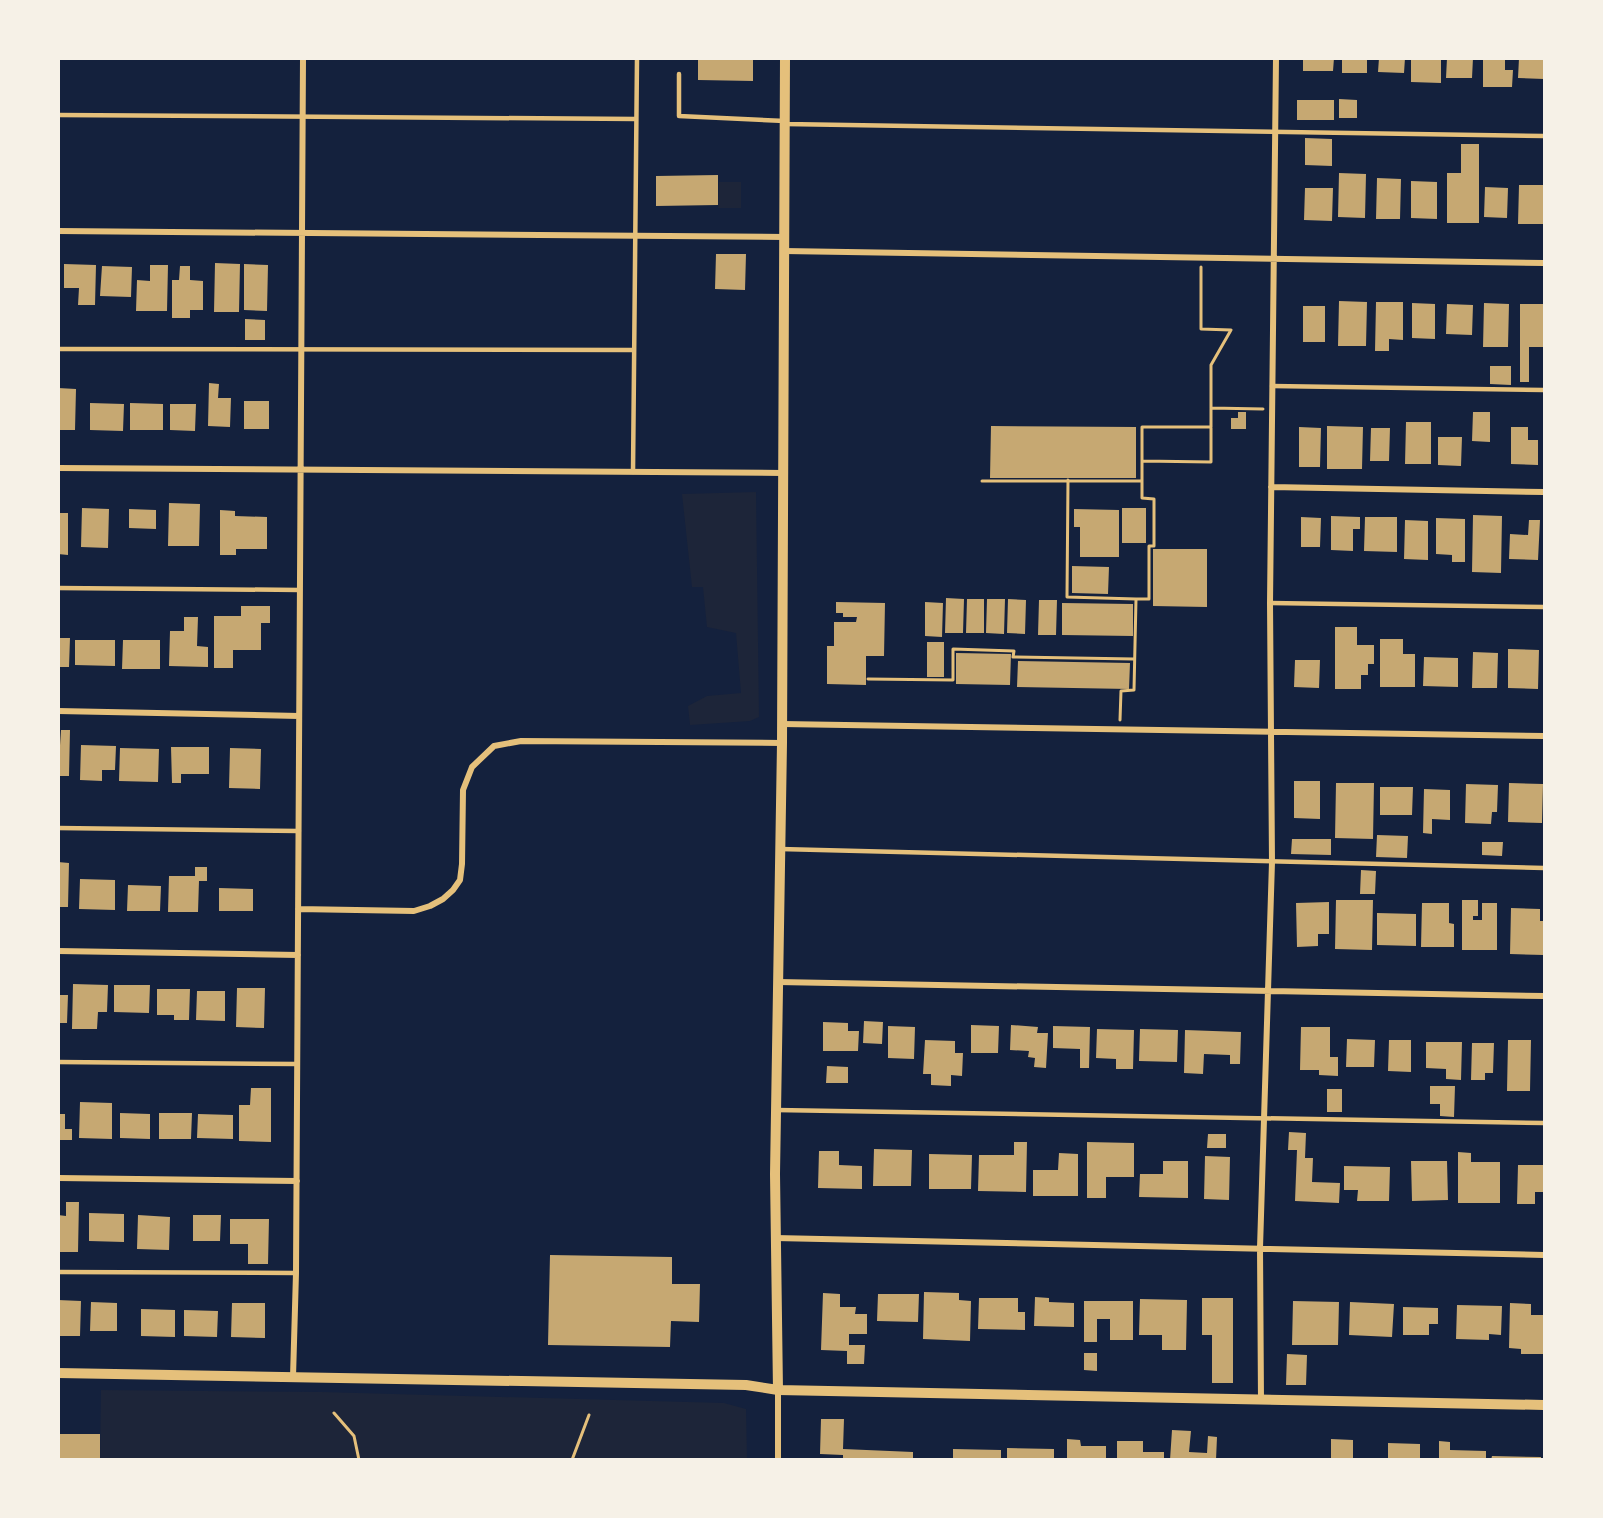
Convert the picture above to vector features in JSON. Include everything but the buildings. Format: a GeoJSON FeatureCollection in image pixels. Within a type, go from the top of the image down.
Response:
{"type":"FeatureCollection","features":[{"type":"Feature","properties":{"kind":"street"},"geometry":{"type":"LineString","coordinates":[[293,1377],[297,1181],[303,58]]}},
{"type":"Feature","properties":{"kind":"street"},"geometry":{"type":"LineString","coordinates":[[778,1460],[775,1238],[782,743],[785,58]]}},
{"type":"Feature","properties":{"kind":"street"},"geometry":{"type":"LineString","coordinates":[[1261,1400],[1260,1248],[1272,862],[1270,603],[1276,58]]}},
{"type":"Feature","properties":{"kind":"street"},"geometry":{"type":"LineString","coordinates":[[58,231],[785,237]]}},
{"type":"Feature","properties":{"kind":"street"},"geometry":{"type":"LineString","coordinates":[[784,251],[1545,263]]}},
{"type":"Feature","properties":{"kind":"street"},"geometry":{"type":"LineString","coordinates":[[58,468],[783,473]]}},
{"type":"Feature","properties":{"kind":"street"},"geometry":{"type":"LineString","coordinates":[[1271,487],[1545,492]]}},
{"type":"Feature","properties":{"kind":"street"},"geometry":{"type":"LineString","coordinates":[[58,711],[299,716]]}},
{"type":"Feature","properties":{"kind":"street"},"geometry":{"type":"LineString","coordinates":[[782,724],[1545,736]]}},
{"type":"Feature","properties":{"kind":"street"},"geometry":{"type":"LineString","coordinates":[[298,909],[414,911],[430,906],[453,890],[460,880],[462,864],[463,789],[472,767],[494,746],[521,741],[782,743]]}},
{"type":"Feature","properties":{"kind":"street"},"geometry":{"type":"LineString","coordinates":[[58,951],[298,955]]}},
{"type":"Feature","properties":{"kind":"street"},"geometry":{"type":"LineString","coordinates":[[778,982],[1545,996]]}},
{"type":"Feature","properties":{"kind":"street"},"geometry":{"type":"LineString","coordinates":[[58,1178],[297,1181]]}},
{"type":"Feature","properties":{"kind":"street"},"geometry":{"type":"LineString","coordinates":[[775,1238],[1545,1255]]}},
{"type":"Feature","properties":{"kind":"street"},"geometry":{"type":"LineString","coordinates":[[58,1373],[746,1385],[778,1390],[1545,1405]]}},
{"type":"Feature","properties":{"kind":"lane"},"geometry":{"type":"LineString","coordinates":[[633,472],[637,58]]}},
{"type":"Feature","properties":{"kind":"lane"},"geometry":{"type":"LineString","coordinates":[[679,74],[679,116],[785,122],[1545,136]]}},
{"type":"Feature","properties":{"kind":"lane"},"geometry":{"type":"LineString","coordinates":[[58,115],[636,119]]}},
{"type":"Feature","properties":{"kind":"lane"},"geometry":{"type":"LineString","coordinates":[[58,349],[634,350]]}},
{"type":"Feature","properties":{"kind":"lane"},"geometry":{"type":"LineString","coordinates":[[1272,386],[1545,390]]}},
{"type":"Feature","properties":{"kind":"lane"},"geometry":{"type":"LineString","coordinates":[[58,588],[300,590]]}},
{"type":"Feature","properties":{"kind":"lane"},"geometry":{"type":"LineString","coordinates":[[1270,603],[1545,607]]}},
{"type":"Feature","properties":{"kind":"lane"},"geometry":{"type":"LineString","coordinates":[[58,828],[299,831]]}},
{"type":"Feature","properties":{"kind":"lane"},"geometry":{"type":"LineString","coordinates":[[780,849],[1545,868]]}},
{"type":"Feature","properties":{"kind":"lane"},"geometry":{"type":"LineString","coordinates":[[58,1062],[297,1064]]}},
{"type":"Feature","properties":{"kind":"lane"},"geometry":{"type":"LineString","coordinates":[[776,1110],[1545,1123]]}},
{"type":"Feature","properties":{"kind":"lane"},"geometry":{"type":"LineString","coordinates":[[58,1272],[296,1273]]}},
{"type":"Feature","properties":{"kind":"path"},"geometry":{"type":"LineString","coordinates":[[1142,461],[1211,462],[1211,365],[1231,330],[1201,329],[1201,258]]}},
{"type":"Feature","properties":{"kind":"path"},"geometry":{"type":"LineString","coordinates":[[1211,408],[1272,409]]}},
{"type":"Feature","properties":{"kind":"path"},"geometry":{"type":"LineString","coordinates":[[1068,480],[1067,597],[1149,599],[1149,546],[1155,546],[1154,499],[1142,498],[1142,427],[1211,427]]}},
{"type":"Feature","properties":{"kind":"path"},"geometry":{"type":"LineString","coordinates":[[982,480],[1142,481]]}},
{"type":"Feature","properties":{"kind":"path"},"geometry":{"type":"LineString","coordinates":[[1120,730],[1121,691],[1134,690],[1136,599]]}},
{"type":"Feature","properties":{"kind":"path"},"geometry":{"type":"LineString","coordinates":[[868,679],[953,680],[954,650],[1014,651],[1013,657],[1134,659]]}},
{"type":"Feature","properties":{"kind":"path"},"geometry":{"type":"LineString","coordinates":[[334,1413],[354,1436],[359,1460]]}},
{"type":"Feature","properties":{"kind":"path"},"geometry":{"type":"LineString","coordinates":[[572,1460],[589,1415]]}},
{"type":"Feature","properties":{"kind":"shaded area"},"geometry":{"type":"Polygon","coordinates":[[[719,182],[741,182],[741,208],[718,208],[719,182]]]}},
{"type":"Feature","properties":{"kind":"shaded area"},"geometry":{"type":"Polygon","coordinates":[[[756,492],[759,717],[750,721],[690,725],[688,706],[707,696],[741,693],[736,633],[707,627],[703,587],[692,587],[682,494],[756,492]]]}},
{"type":"Feature","properties":{"kind":"shaded area"},"geometry":{"type":"Polygon","coordinates":[[[101,1390],[322,1392],[724,1403],[746,1409],[747,1459],[100,1460],[101,1390]]]}}]}
